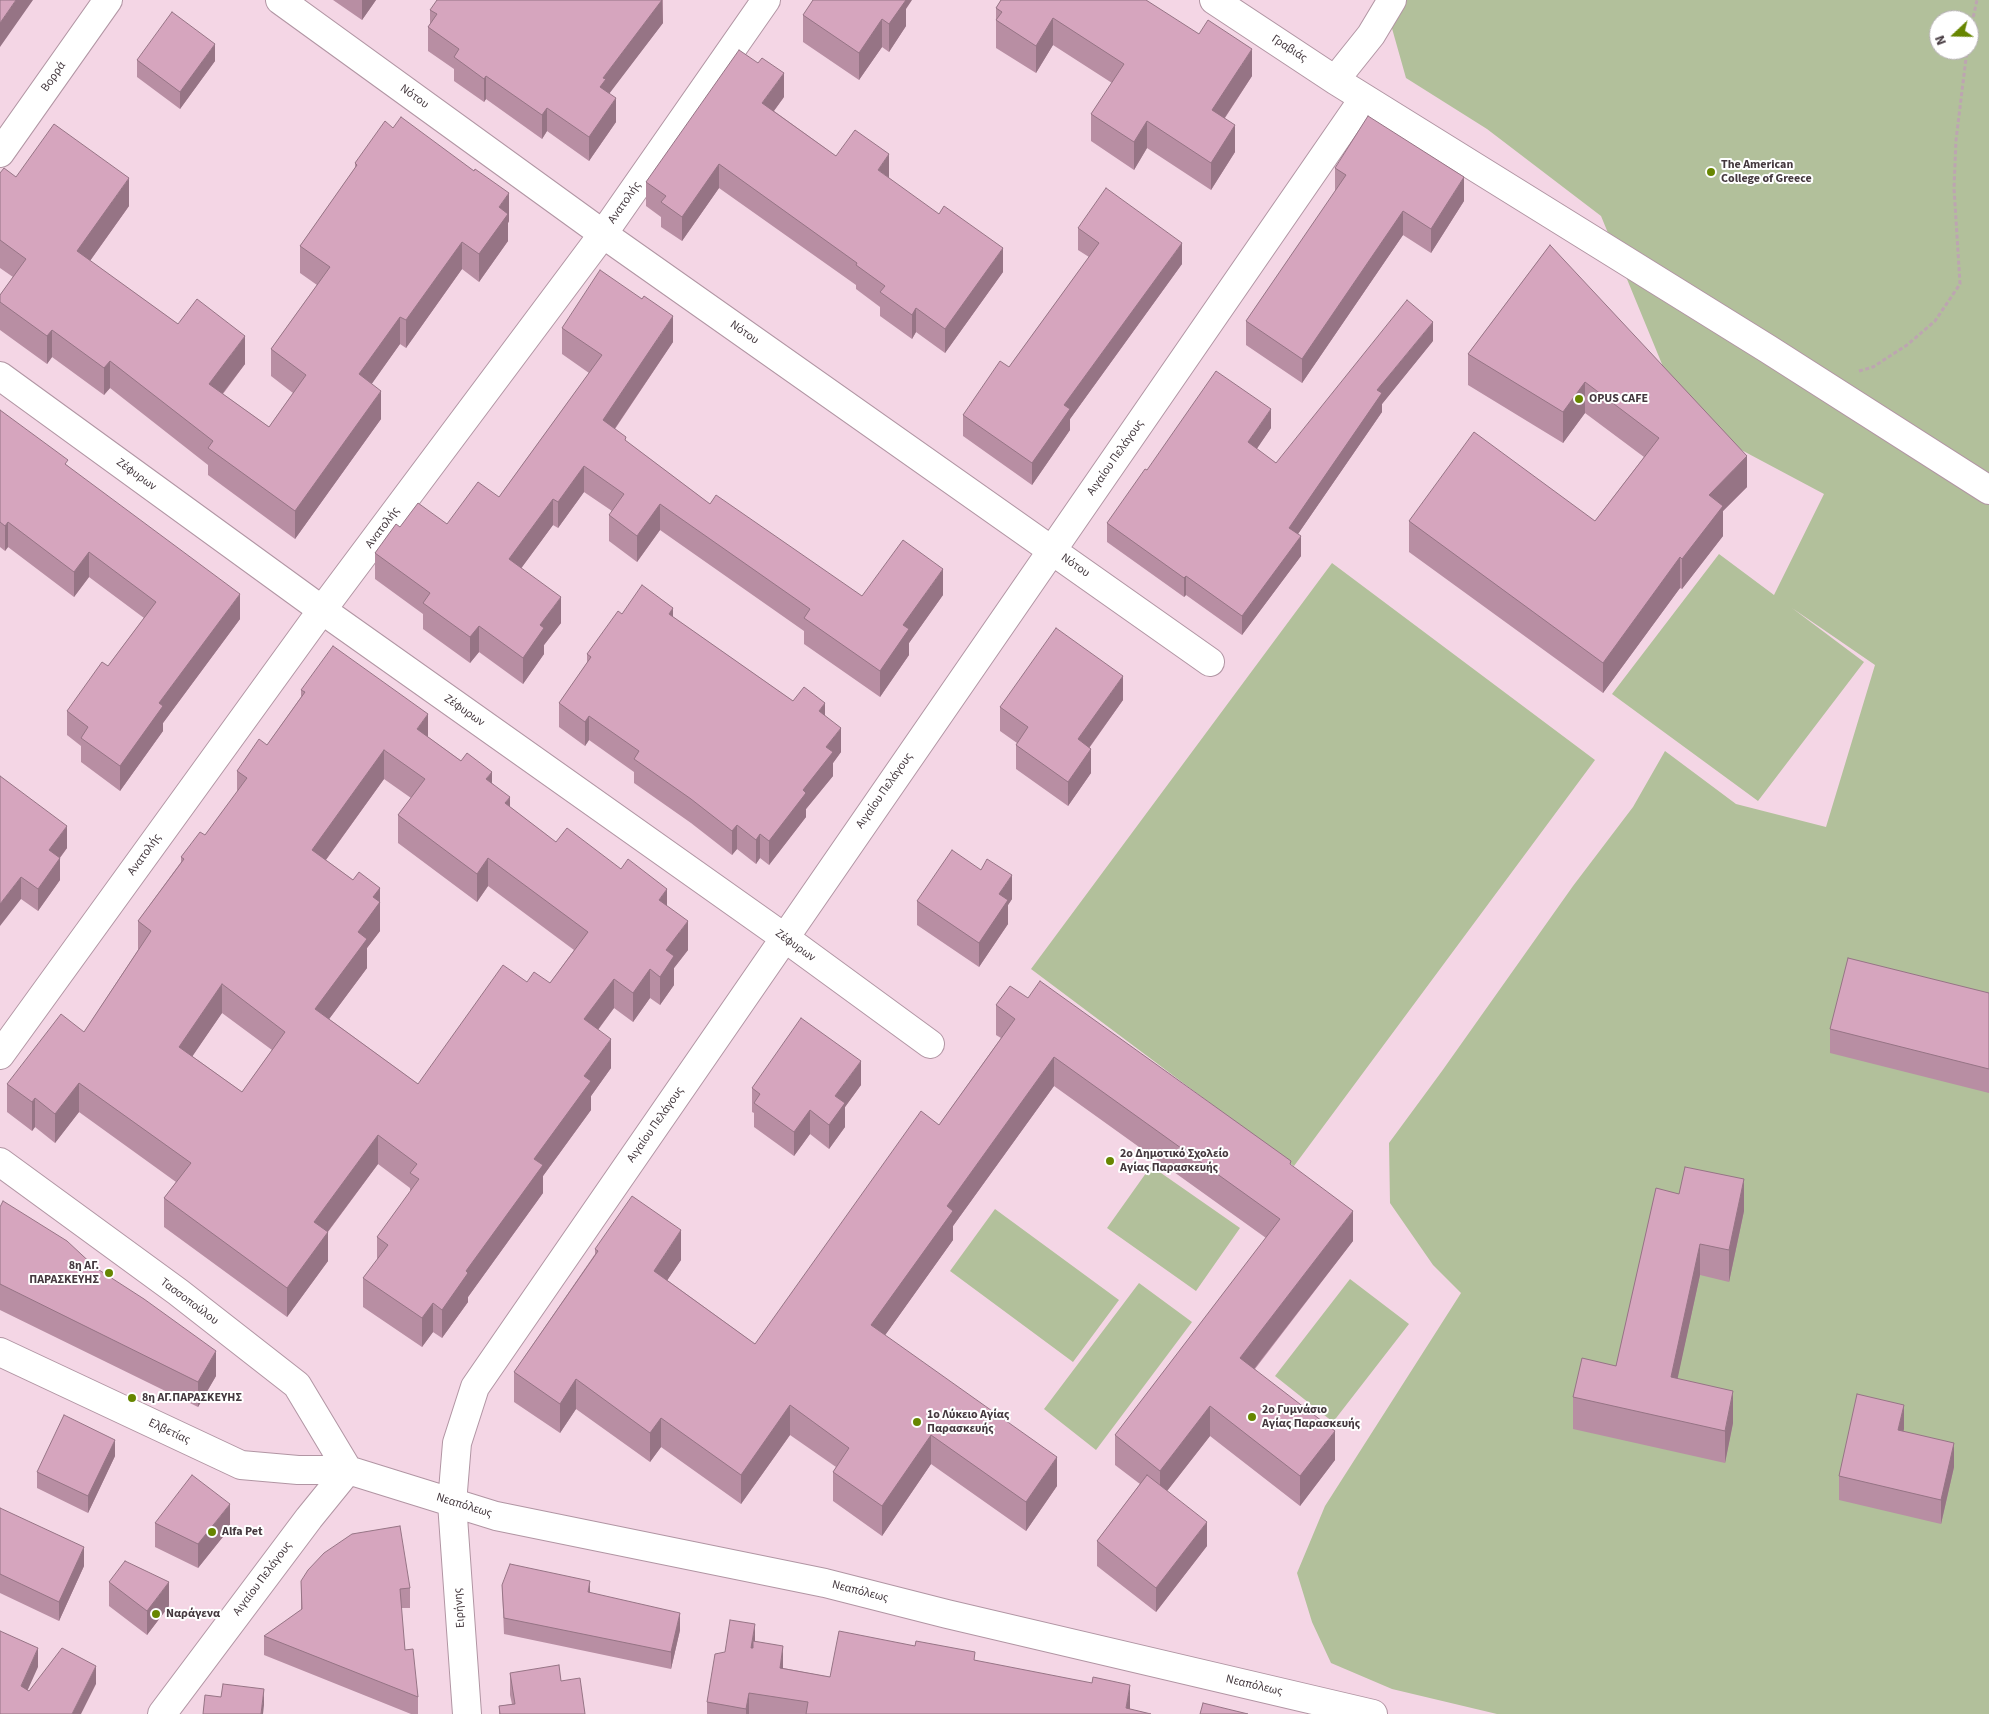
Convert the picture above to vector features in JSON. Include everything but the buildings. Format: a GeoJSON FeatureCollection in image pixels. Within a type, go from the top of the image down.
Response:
{"type":"FeatureCollection","features":[{"type":"Feature","properties":{"kind":"street","name":"Βορρά"},"geometry":{"type":"LineString","coordinates":[[0,153],[108,0]]}},
{"type":"Feature","properties":{"kind":"street","name":"Νότου"},"geometry":{"type":"LineString","coordinates":[[280,0],[603,234],[1210,662]]}},
{"type":"Feature","properties":{"kind":"street","name":"Ανατολής"},"geometry":{"type":"LineString","coordinates":[[0,1055],[322,610],[603,234],[766,0]]}},
{"type":"Feature","properties":{"kind":"street","name":"Γραβιάς"},"geometry":{"type":"LineString","coordinates":[[1214,0],[1335,80],[1768,348],[1989,490]]}},
{"type":"Feature","properties":{"kind":"street"},"geometry":{"type":"LineString","coordinates":[[1335,80],[1371,35],[1392,0]]}},
{"type":"Feature","properties":{"kind":"street","name":"Αιγαίου Πελάγους"},"geometry":{"type":"LineString","coordinates":[[452,1503],[456,1443],[475,1387],[1364,98]]}},
{"type":"Feature","properties":{"kind":"street","name":"Ζέφυρων"},"geometry":{"type":"LineString","coordinates":[[0,376],[322,610],[785,938],[930,1044]]}},
{"type":"Feature","properties":{"kind":"street","name":"Τασσοπούλου"},"geometry":{"type":"LineString","coordinates":[[0,1162],[178,1292],[298,1385],[348,1470]]}},
{"type":"Feature","properties":{"kind":"street","name":"Ελβετίας"},"geometry":{"type":"LineString","coordinates":[[0,1352],[241,1465],[298,1470],[348,1470]]}},
{"type":"Feature","properties":{"kind":"street","name":"Αιγαίου Πελάγους"},"geometry":{"type":"LineString","coordinates":[[162,1714],[309,1518],[348,1470]]}},
{"type":"Feature","properties":{"kind":"street","name":"Νεαπόλεως"},"geometry":{"type":"LineString","coordinates":[[348,1470],[496,1516],[825,1583],[947,1614],[1373,1714]]}},
{"type":"Feature","properties":{"kind":"street","name":"Ειρήνης"},"geometry":{"type":"LineString","coordinates":[[452,1503],[467,1714]]}},
{"type":"Feature","properties":{"kind":"path"},"geometry":{"type":"LineString","coordinates":[[1854,373],[1873,367],[1907,345],[1936,320],[1960,284],[1954,188],[1956,130],[1966,60]]}},
{"type":"Feature","properties":{"kind":"green space"},"geometry":{"type":"Polygon","coordinates":[[[1384,0],[1989,0],[1989,1714],[1497,1714],[1392,1689],[1331,1663],[1312,1622],[1297,1573],[1325,1506],[1461,1293],[1433,1265],[1390,1203],[1389,1143],[1573,886],[1633,807],[1665,751],[1736,804],[1826,827],[1875,665],[1792,608],[1864,662],[1758,801],[1612,694],[1719,554],[1774,595],[1824,494],[1685,420],[1601,216],[1487,129],[1406,78],[1384,0]]]}},
{"type":"Feature","properties":{"kind":"green space"},"geometry":{"type":"Polygon","coordinates":[[[1332,563],[1595,760],[1294,1166],[1031,969],[1332,563]]]}},
{"type":"Feature","properties":{"kind":"green space"},"geometry":{"type":"Polygon","coordinates":[[[1151,1166],[1240,1228],[1196,1291],[1107,1228],[1151,1166]]]}},
{"type":"Feature","properties":{"kind":"green space"},"geometry":{"type":"Polygon","coordinates":[[[995,1209],[1119,1300],[1073,1362],[950,1271],[995,1209]]]}},
{"type":"Feature","properties":{"kind":"green space"},"geometry":{"type":"Polygon","coordinates":[[[1350,1279],[1409,1324],[1333,1422],[1275,1376],[1350,1279]]]}},
{"type":"Feature","properties":{"kind":"green space"},"geometry":{"type":"Polygon","coordinates":[[[1139,1283],[1192,1322],[1096,1450],[1044,1409],[1139,1283]]]}},
{"type":"Feature","properties":{"kind":"place","name":"The American College of Greece"},"geometry":{"type":"Point","coordinates":[1711,172]}},
{"type":"Feature","properties":{"kind":"place","name":"OPUS CAFE"},"geometry":{"type":"Point","coordinates":[1579,399]}},
{"type":"Feature","properties":{"kind":"place","name":"2ο Δημοτικό Σχολείο Αγίας Παρασκευής"},"geometry":{"type":"Point","coordinates":[1110,1161]}},
{"type":"Feature","properties":{"kind":"place","name":"8η ΑΓ. ΠΑΡΑΣΚΕΥΗΣ"},"geometry":{"type":"Point","coordinates":[109,1273]}},
{"type":"Feature","properties":{"kind":"place","name":"8η ΑΓ.ΠΑΡΑΣΚΕΥΗΣ"},"geometry":{"type":"Point","coordinates":[132,1398]}},
{"type":"Feature","properties":{"kind":"place","name":"2ο Γυμνάσιο Αγίας Παρασκευής"},"geometry":{"type":"Point","coordinates":[1252,1417]}},
{"type":"Feature","properties":{"kind":"place","name":"1ο Λύκειο Αγίας Παρασκευής"},"geometry":{"type":"Point","coordinates":[917,1422]}},
{"type":"Feature","properties":{"kind":"place","name":"Alfa Pet"},"geometry":{"type":"Point","coordinates":[212,1532]}},
{"type":"Feature","properties":{"kind":"place","name":"Ναράγενα"},"geometry":{"type":"Point","coordinates":[156,1614]}}]}
